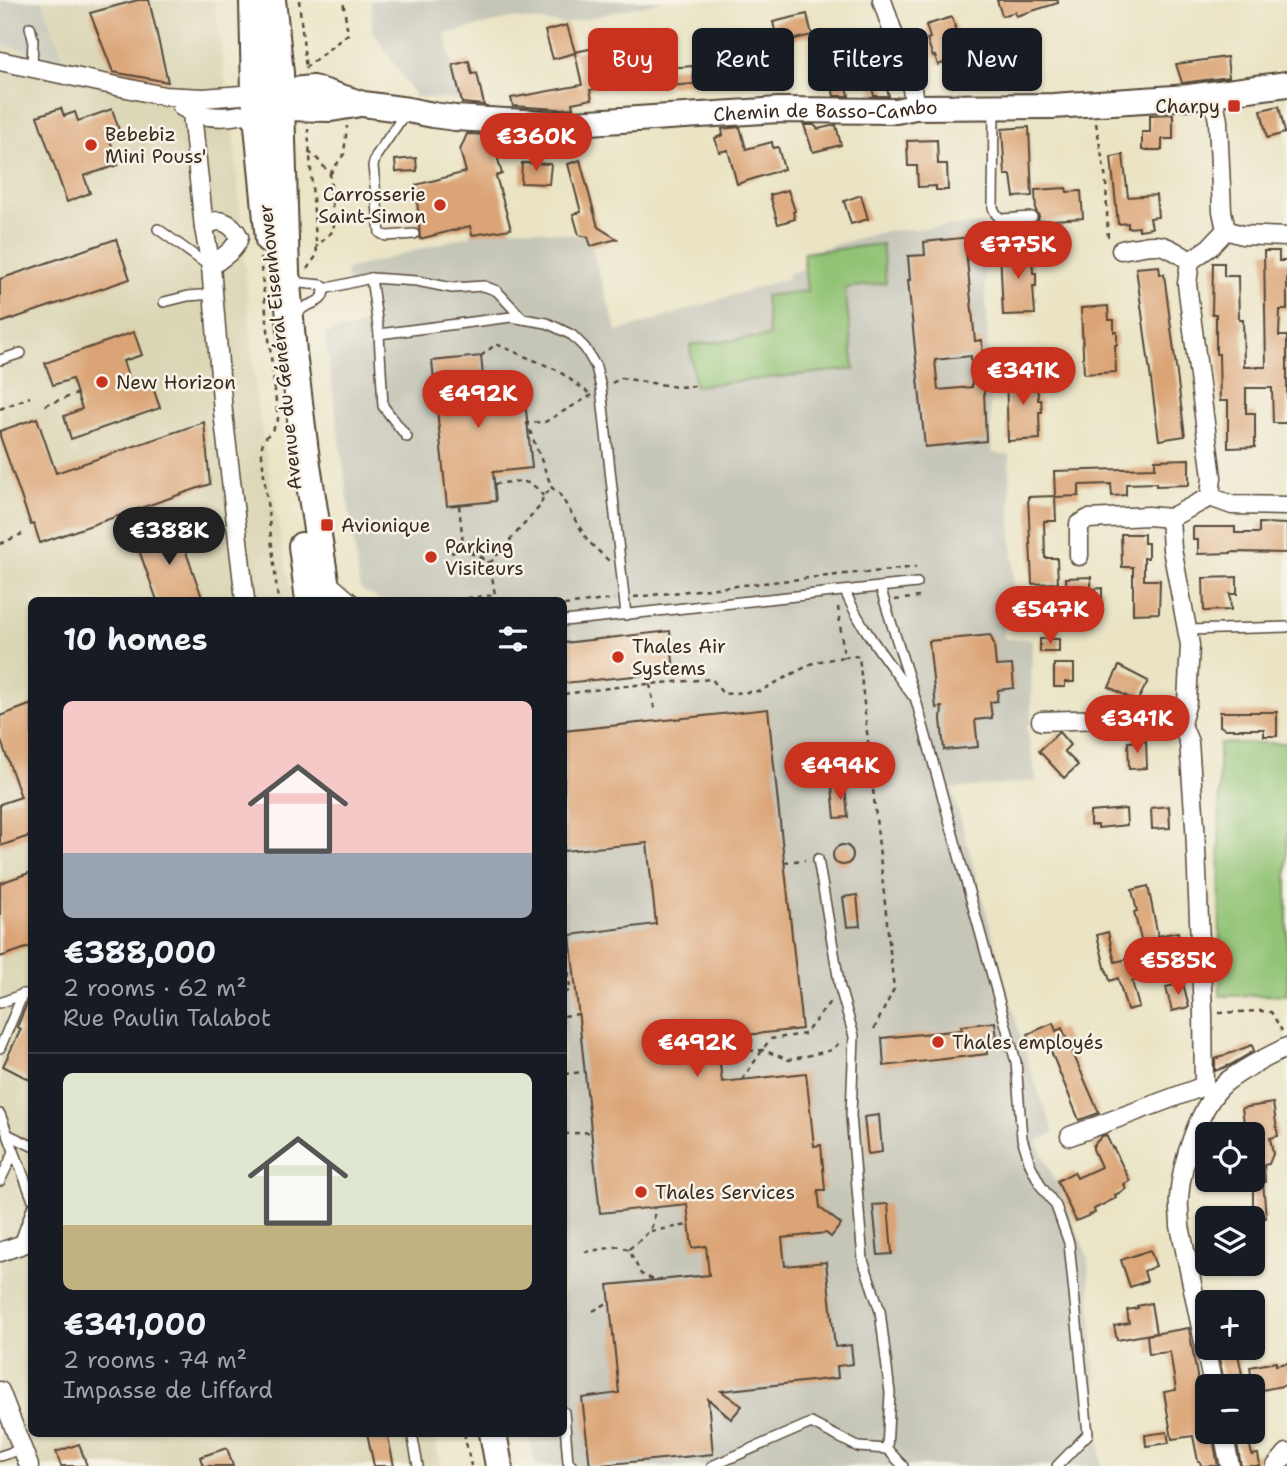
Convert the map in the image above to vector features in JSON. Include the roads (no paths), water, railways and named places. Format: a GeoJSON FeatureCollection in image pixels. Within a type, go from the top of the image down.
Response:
{"type":"FeatureCollection","features":[{"type":"Feature","properties":{"kind":"main road","name":"Avenue du Général Eisenhower"},"geometry":{"type":"LineString","coordinates":[[253,0],[262,27],[268,60],[275,303],[309,597]]}},
{"type":"Feature","properties":{"kind":"main road","name":"Avenue du Général Eisenhower"},"geometry":{"type":"LineString","coordinates":[[272,0],[280,73],[268,101],[284,194],[293,277],[293,353],[328,597]]}},
{"type":"Feature","properties":{"kind":"main road"},"geometry":{"type":"LineString","coordinates":[[476,1437],[482,1466]]}},
{"type":"Feature","properties":{"kind":"main road"},"geometry":{"type":"LineString","coordinates":[[494,1437],[499,1466]]}},
{"type":"Feature","properties":{"kind":"street"},"geometry":{"type":"LineString","coordinates":[[882,0],[912,89],[915,107]]}},
{"type":"Feature","properties":{"kind":"street"},"geometry":{"type":"LineString","coordinates":[[0,61],[164,96],[268,101]]}},
{"type":"Feature","properties":{"kind":"street","name":"Chemin de Basso-Cambo"},"geometry":{"type":"LineString","coordinates":[[268,101],[355,111],[408,110],[455,118],[558,124],[779,110],[896,111],[915,107],[994,108],[1093,104],[1189,97],[1287,85]]}},
{"type":"Feature","properties":{"kind":"street"},"geometry":{"type":"LineString","coordinates":[[1213,94],[1218,121],[1222,211],[1226,230]]}},
{"type":"Feature","properties":{"kind":"street"},"geometry":{"type":"LineString","coordinates":[[164,96],[191,113],[230,118],[268,101]]}},
{"type":"Feature","properties":{"kind":"street"},"geometry":{"type":"LineString","coordinates":[[191,113],[211,267],[223,412],[245,597]]}},
{"type":"Feature","properties":{"kind":"street"},"geometry":{"type":"LineString","coordinates":[[204,228],[209,222],[229,223],[239,237],[232,251],[211,267]]}},
{"type":"Feature","properties":{"kind":"street"},"geometry":{"type":"LineString","coordinates":[[1226,230],[1242,234],[1287,237]]}},
{"type":"Feature","properties":{"kind":"street"},"geometry":{"type":"LineString","coordinates":[[1189,261],[1210,247],[1226,230]]}},
{"type":"Feature","properties":{"kind":"street"},"geometry":{"type":"LineString","coordinates":[[1114,251],[1163,244],[1189,261]]}},
{"type":"Feature","properties":{"kind":"street"},"geometry":{"type":"LineString","coordinates":[[1189,261],[1187,284],[1212,477],[1210,497]]}},
{"type":"Feature","properties":{"kind":"street"},"geometry":{"type":"LineString","coordinates":[[1079,556],[1079,524],[1088,519],[1148,516],[1170,519],[1210,497],[1232,505],[1287,506]]}},
{"type":"Feature","properties":{"kind":"street"},"geometry":{"type":"LineString","coordinates":[[1170,519],[1172,549],[1190,645],[1187,702],[1181,723],[1189,741],[1209,1091],[1205,1110],[1186,1154],[1179,1199],[1180,1226],[1211,1374]]}},
{"type":"Feature","properties":{"kind":"street"},"geometry":{"type":"LineString","coordinates":[[1041,721],[1164,717],[1181,723]]}},
{"type":"Feature","properties":{"kind":"street"},"geometry":{"type":"LineString","coordinates":[[1070,1136],[1209,1091],[1224,1084],[1286,1042]]}},
{"type":"Feature","properties":{"kind":"street"},"geometry":{"type":"LineString","coordinates":[[0,1252],[25,1244]]}},
{"type":"Feature","properties":{"kind":"street"},"geometry":{"type":"LineString","coordinates":[[0,1391],[25,1457]]}},
{"type":"Feature","properties":{"kind":"street"},"geometry":{"type":"LineString","coordinates":[[1225,1444],[1230,1466]]}},
{"type":"Feature","properties":{"kind":"street"},"geometry":{"type":"LineString","coordinates":[[1276,1466],[1287,1453]]}},
{"type":"Feature","properties":{"kind":"lane"},"geometry":{"type":"LineString","coordinates":[[30,27],[33,39],[32,68]]}},
{"type":"Feature","properties":{"kind":"lane"},"geometry":{"type":"LineString","coordinates":[[994,108],[993,208],[1001,219],[1032,217]]}},
{"type":"Feature","properties":{"kind":"lane"},"geometry":{"type":"LineString","coordinates":[[408,110],[376,156],[373,166],[380,233],[386,236],[414,234]]}},
{"type":"Feature","properties":{"kind":"lane"},"geometry":{"type":"LineString","coordinates":[[158,229],[211,267]]}},
{"type":"Feature","properties":{"kind":"lane"},"geometry":{"type":"LineString","coordinates":[[291,320],[303,308],[325,294],[322,285],[293,277]]}},
{"type":"Feature","properties":{"kind":"lane"},"geometry":{"type":"LineString","coordinates":[[324,289],[370,278],[417,281],[452,288],[484,286],[497,291],[523,319]]}},
{"type":"Feature","properties":{"kind":"lane"},"geometry":{"type":"LineString","coordinates":[[370,278],[379,334],[383,406],[407,437]]}},
{"type":"Feature","properties":{"kind":"lane"},"geometry":{"type":"LineString","coordinates":[[164,302],[213,294]]}},
{"type":"Feature","properties":{"kind":"lane"},"geometry":{"type":"LineString","coordinates":[[379,334],[511,317],[547,323],[572,335],[585,348],[596,367],[601,388],[626,615]]}},
{"type":"Feature","properties":{"kind":"lane"},"geometry":{"type":"LineString","coordinates":[[0,360],[21,353]]}},
{"type":"Feature","properties":{"kind":"lane"},"geometry":{"type":"LineString","coordinates":[[323,569],[332,582],[350,597]]}},
{"type":"Feature","properties":{"kind":"lane"},"geometry":{"type":"LineString","coordinates":[[567,621],[917,583]]}},
{"type":"Feature","properties":{"kind":"lane"},"geometry":{"type":"LineString","coordinates":[[880,587],[917,704],[1016,1062],[1022,1138],[1030,1164],[1041,1186],[1056,1206],[1069,1243],[1088,1434],[1057,1466]]}},
{"type":"Feature","properties":{"kind":"lane"},"geometry":{"type":"LineString","coordinates":[[845,591],[870,636],[917,704]]}},
{"type":"Feature","properties":{"kind":"lane"},"geometry":{"type":"LineString","coordinates":[[1188,630],[1287,627]]}},
{"type":"Feature","properties":{"kind":"lane"},"geometry":{"type":"LineString","coordinates":[[818,859],[840,988],[854,1036],[851,1115],[863,1259],[880,1311],[890,1393],[887,1449]]}},
{"type":"Feature","properties":{"kind":"lane"},"geometry":{"type":"LineString","coordinates":[[0,1003],[27,994]]}},
{"type":"Feature","properties":{"kind":"lane"},"geometry":{"type":"LineString","coordinates":[[0,1048],[27,994]]}},
{"type":"Feature","properties":{"kind":"lane"},"geometry":{"type":"LineString","coordinates":[[0,1114],[28,1188]]}},
{"type":"Feature","properties":{"kind":"lane"},"geometry":{"type":"LineString","coordinates":[[7,1134],[28,1144]]}},
{"type":"Feature","properties":{"kind":"lane"},"geometry":{"type":"LineString","coordinates":[[0,1181],[14,1152]]}},
{"type":"Feature","properties":{"kind":"lane"},"geometry":{"type":"LineString","coordinates":[[712,1466],[811,1423],[858,1447],[887,1449],[904,1466]]}},
{"type":"Feature","properties":{"kind":"lane"},"geometry":{"type":"LineString","coordinates":[[413,1437],[418,1466]]}},
{"type":"Feature","properties":{"kind":"lane"},"geometry":{"type":"LineString","coordinates":[[566,1437],[568,1462],[572,1466]]}},
{"type":"Feature","properties":{"kind":"lane"},"geometry":{"type":"LineString","coordinates":[[0,1456],[25,1457]]}},
{"type":"Feature","properties":{"kind":"place","name":"Charpy"},"geometry":{"type":"Point","coordinates":[1234,106]}},
{"type":"Feature","properties":{"kind":"place","name":"Bebebiz Mini Pouss'"},"geometry":{"type":"Point","coordinates":[91,145]}},
{"type":"Feature","properties":{"kind":"place","name":"Carrosserie Saint-Simon"},"geometry":{"type":"Point","coordinates":[440,205]}},
{"type":"Feature","properties":{"kind":"place","name":"New Horizon"},"geometry":{"type":"Point","coordinates":[102,382]}},
{"type":"Feature","properties":{"kind":"place","name":"Avionique"},"geometry":{"type":"Point","coordinates":[327,525]}},
{"type":"Feature","properties":{"kind":"place","name":"Parking Visiteurs"},"geometry":{"type":"Point","coordinates":[431,557]}},
{"type":"Feature","properties":{"kind":"place","name":"Thales Air Systems"},"geometry":{"type":"Point","coordinates":[618,657]}},
{"type":"Feature","properties":{"kind":"place","name":"Thales employés"},"geometry":{"type":"Point","coordinates":[938,1042]}},
{"type":"Feature","properties":{"kind":"place","name":"Thales Services"},"geometry":{"type":"Point","coordinates":[641,1192]}}]}
